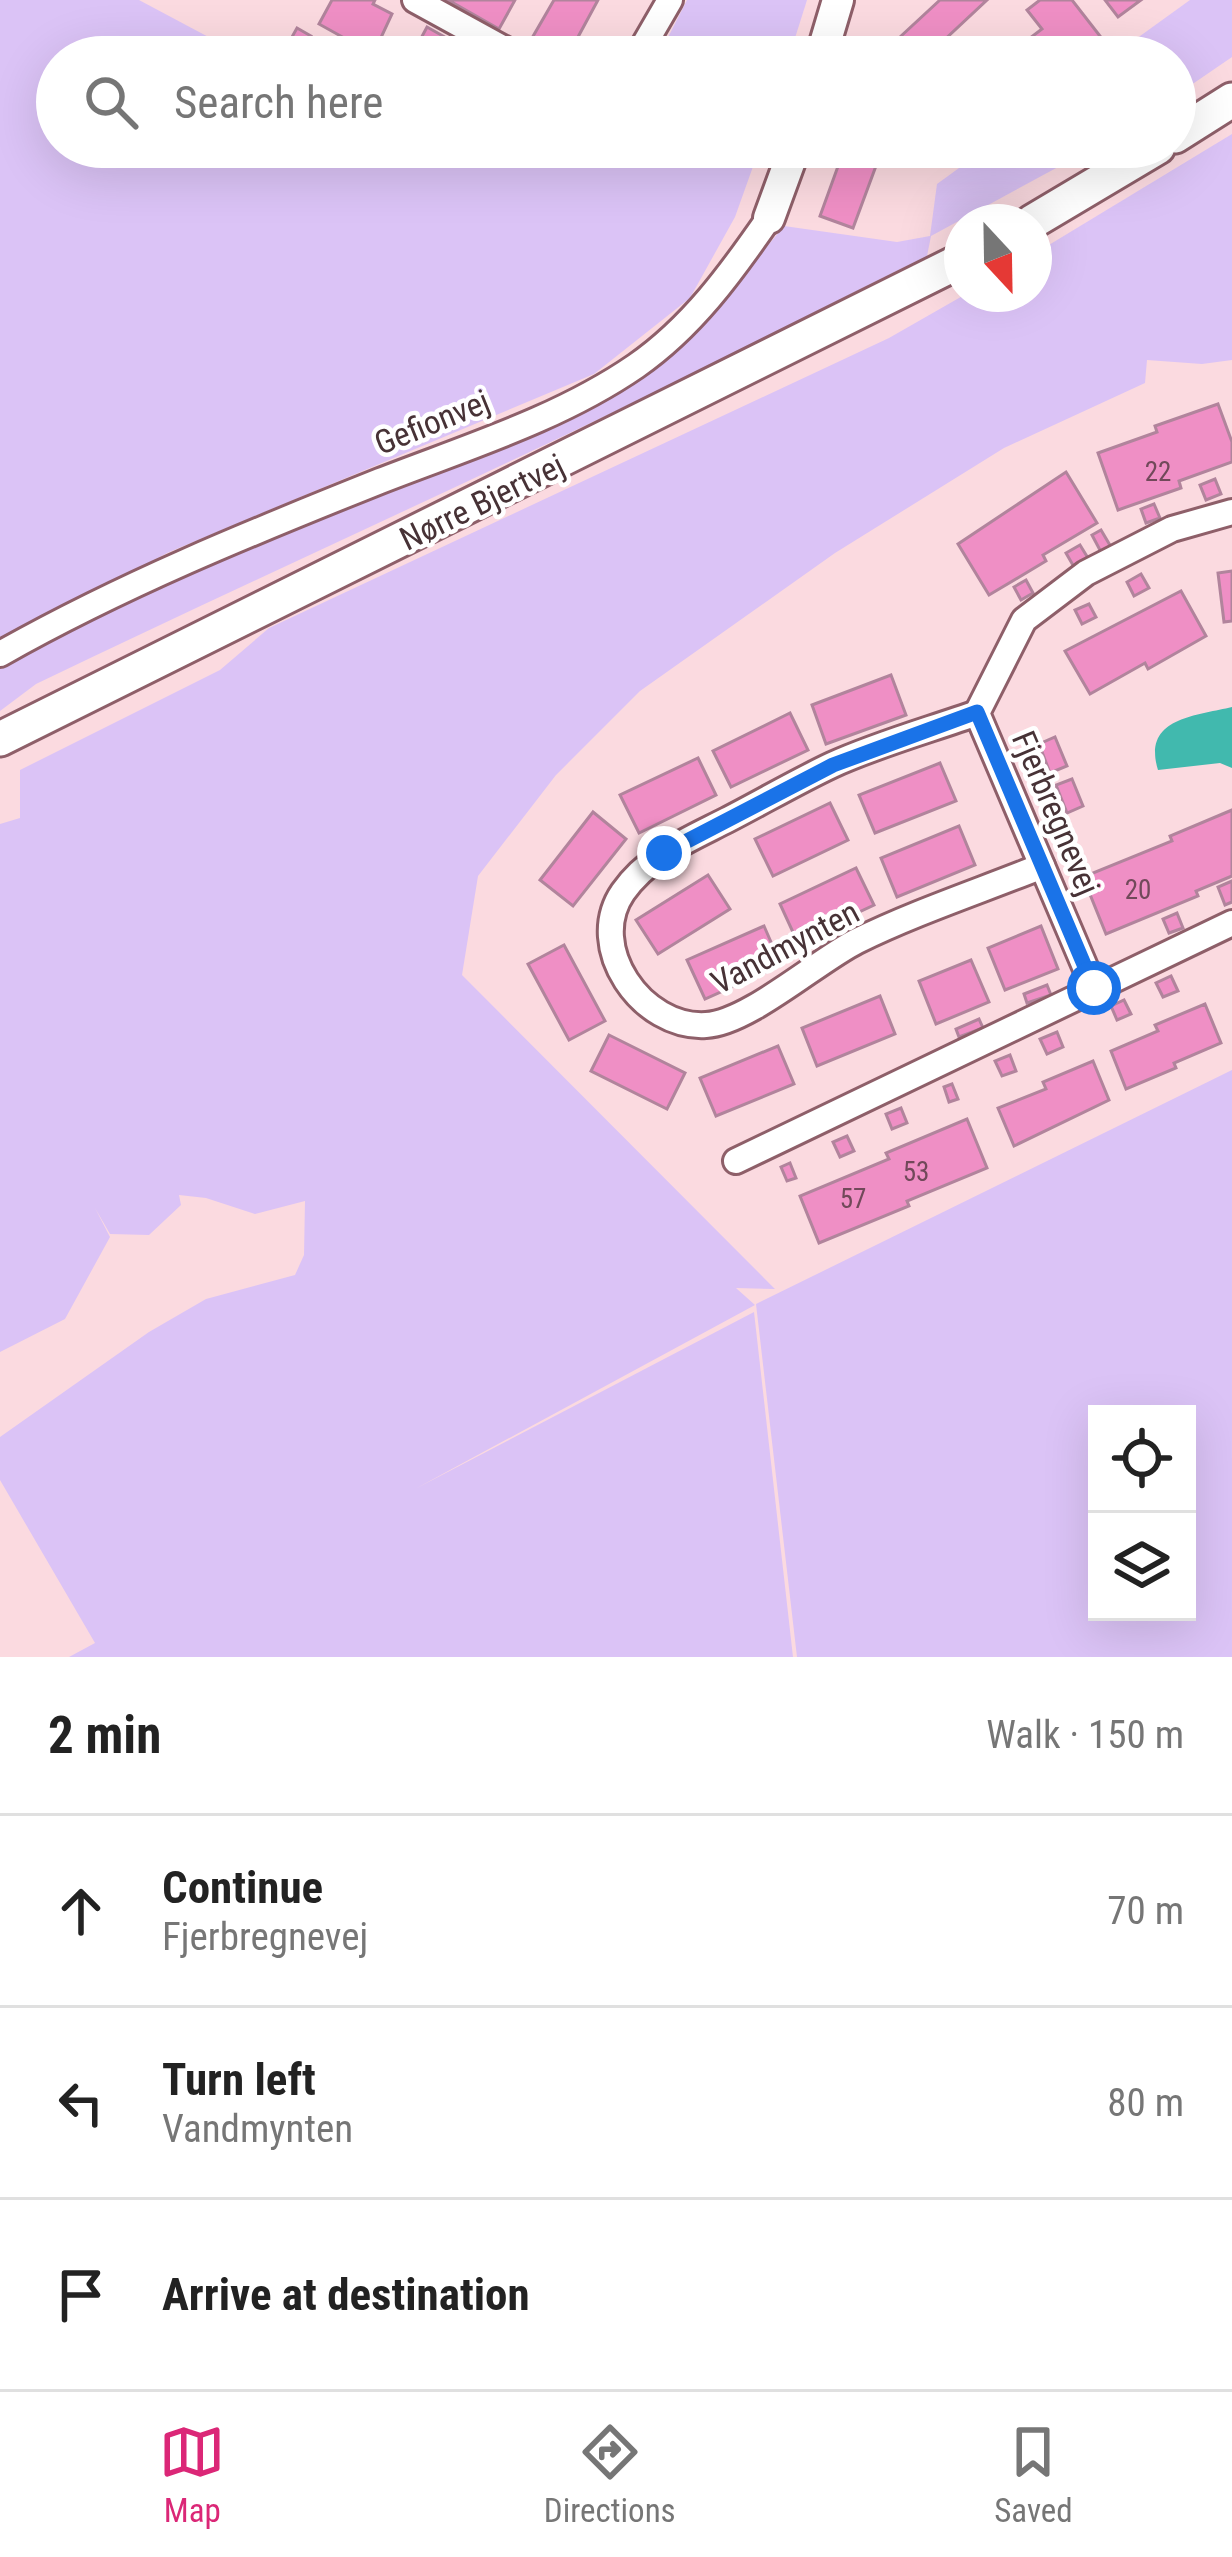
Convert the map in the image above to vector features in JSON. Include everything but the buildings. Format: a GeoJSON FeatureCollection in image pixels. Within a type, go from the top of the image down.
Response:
{"type":"FeatureCollection","features":[{"type":"Feature","properties":{"kind":"main road"},"geometry":{"type":"LineString","coordinates":[[1196,123],[1232,100]]}},
{"type":"Feature","properties":{"kind":"main road"},"geometry":{"type":"LineString","coordinates":[[1052,210],[1123,168]]}},
{"type":"Feature","properties":{"kind":"main road","name":"Nørre Bjertvej"},"geometry":{"type":"LineString","coordinates":[[0,740],[944,269]]}},
{"type":"Feature","properties":{"kind":"street"},"geometry":{"type":"LineString","coordinates":[[416,0],[481,36]]}},
{"type":"Feature","properties":{"kind":"street"},"geometry":{"type":"LineString","coordinates":[[649,36],[670,0]]}},
{"type":"Feature","properties":{"kind":"street"},"geometry":{"type":"LineString","coordinates":[[827,36],[838,0]]}},
{"type":"Feature","properties":{"kind":"street","name":"Gefionvej"},"geometry":{"type":"LineString","coordinates":[[0,654],[80,609],[211,548],[576,404],[640,363],[714,296],[769,218],[787,168]]}},
{"type":"Feature","properties":{"kind":"street","name":"Fjerbregnevej"},"geometry":{"type":"LineString","coordinates":[[1094,988],[977,712],[1024,620],[1086,573],[1172,530],[1232,512]]}},
{"type":"Feature","properties":{"kind":"street","name":"Vandmynten"},"geometry":{"type":"LineString","coordinates":[[977,712],[833,765],[664,853],[620,896],[609,933],[614,960],[638,994],[660,1014],[707,1025],[754,1007],[854,943],[1042,866]]}},
{"type":"Feature","properties":{"kind":"street"},"geometry":{"type":"LineString","coordinates":[[736,1161],[1232,922]]}},
{"type":"Feature","properties":{"kind":"shaded area"},"geometry":{"type":"Polygon","coordinates":[[[0,0],[139,0],[207,36],[36,36],[36,168],[752,168],[735,217],[690,298],[594,374],[167,553],[0,646],[0,0]]]}},
{"type":"Feature","properties":{"kind":"shaded area"},"geometry":{"type":"Polygon","coordinates":[[[687,0],[807,0],[796,36],[669,36],[687,0]]]}},
{"type":"Feature","properties":{"kind":"shaded area"},"geometry":{"type":"Polygon","coordinates":[[[1190,0],[1232,0],[1232,57],[1196,82],[1196,36],[1140,36],[1190,0]]]}},
{"type":"Feature","properties":{"kind":"shaded area"},"geometry":{"type":"Polygon","coordinates":[[[1232,134],[1232,360],[1202,364],[1147,360],[1145,383],[1004,448],[835,553],[640,691],[556,775],[478,876],[462,975],[775,1289],[736,1288],[755,1305],[415,1489],[754,1312],[793,1657],[69,1657],[95,1643],[0,1480],[0,1437],[149,1332],[206,1299],[295,1275],[304,1255],[305,1201],[255,1214],[206,1198],[179,1195],[181,1205],[149,1235],[110,1234],[95,1208],[110,1237],[65,1319],[0,1352],[0,824],[20,818],[20,770],[220,670],[269,628],[889,338],[944,307],[944,312],[1052,312],[1052,243],[1176,168],[1196,168],[1196,156],[1232,134]]]}},
{"type":"Feature","properties":{"kind":"shaded area"},"geometry":{"type":"Polygon","coordinates":[[[959,168],[1056,168],[990,204],[944,204],[944,229],[931,236],[927,256],[624,407],[36,684],[0,711],[0,664],[180,571],[632,377],[722,301],[784,226],[897,242],[930,236],[937,184],[959,168]]]}},
{"type":"Feature","properties":{"kind":"shaded area"},"geometry":{"type":"Polygon","coordinates":[[[1232,1070],[1232,1657],[797,1657],[756,1304],[1232,1070]]]}},
{"type":"Feature","properties":{"kind":"water"},"geometry":{"type":"Polygon","coordinates":[[[1232,707],[1232,768],[1220,763],[1158,770],[1155,753],[1165,730],[1188,717],[1232,707]]]}},
{"type":"Feature","properties":{"kind":"route"},"geometry":{"type":"LineString","coordinates":[[664,853],[833,765],[977,712],[1094,988]]}}]}
